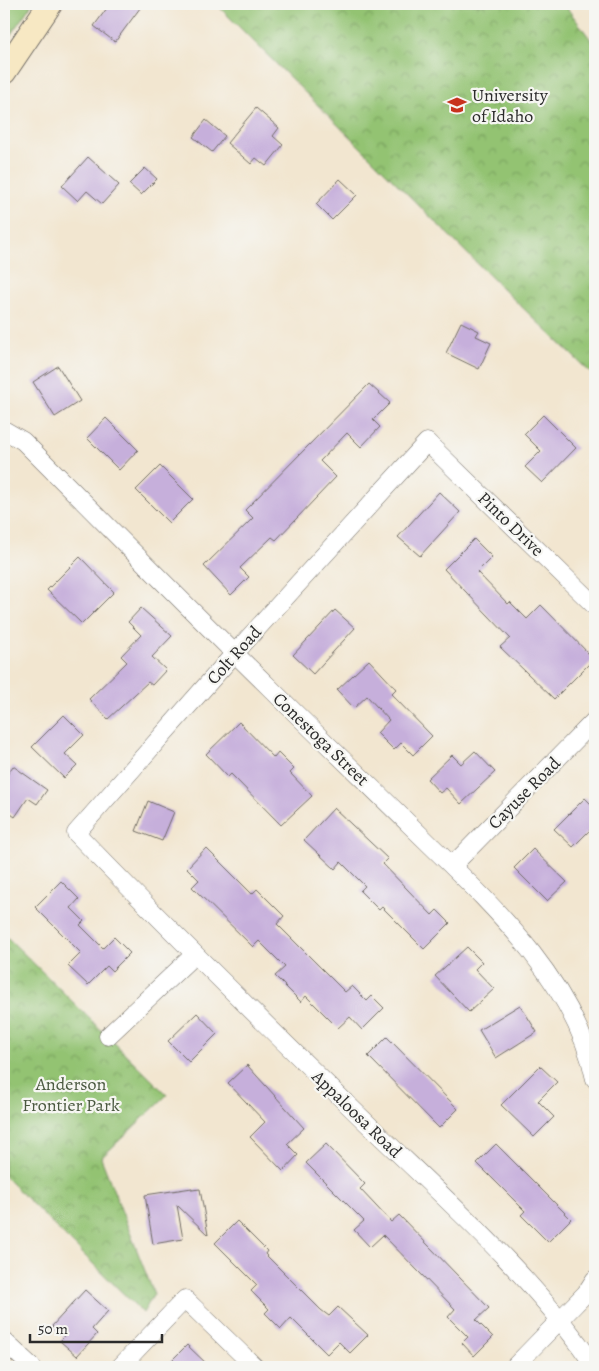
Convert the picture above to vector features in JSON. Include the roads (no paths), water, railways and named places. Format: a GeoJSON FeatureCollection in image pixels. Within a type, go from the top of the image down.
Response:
{"type":"FeatureCollection","features":[{"type":"Feature","properties":{"kind":"street"},"geometry":{"type":"LineString","coordinates":[[4,72],[50,4]]}},
{"type":"Feature","properties":{"kind":"street","name":"Conestoga Street"},"geometry":{"type":"LineString","coordinates":[[4,430],[23,441],[234,654],[452,866],[529,948],[557,986],[572,1013],[590,1056],[595,1079]]}},
{"type":"Feature","properties":{"kind":"street","name":"Colt Road"},"geometry":{"type":"LineString","coordinates":[[110,869],[76,833],[234,654],[428,442]]}},
{"type":"Feature","properties":{"kind":"street","name":"Pinto Drive"},"geometry":{"type":"LineString","coordinates":[[428,442],[595,606]]}},
{"type":"Feature","properties":{"kind":"street","name":"Cayuse Road"},"geometry":{"type":"LineString","coordinates":[[452,866],[595,720]]}},
{"type":"Feature","properties":{"kind":"street","name":"Appaloosa Road"},"geometry":{"type":"LineString","coordinates":[[110,869],[194,955],[466,1220],[560,1319],[595,1367]]}},
{"type":"Feature","properties":{"kind":"street"},"geometry":{"type":"LineString","coordinates":[[108,1036],[194,955]]}},
{"type":"Feature","properties":{"kind":"street"},"geometry":{"type":"LineString","coordinates":[[514,1367],[595,1279]]}},
{"type":"Feature","properties":{"kind":"street"},"geometry":{"type":"LineString","coordinates":[[120,1367],[184,1299],[255,1367]]}},
{"type":"Feature","properties":{"kind":"street"},"geometry":{"type":"LineString","coordinates":[[4,1341],[32,1367]]}},
{"type":"Feature","properties":{"kind":"place","name":"University of Idaho"},"geometry":{"type":"Point","coordinates":[457,105]}},
{"type":"Feature","properties":{"kind":"park label","name":"Anderson Frontier Park"},"geometry":{"type":"Point","coordinates":[71,1094]}}]}
